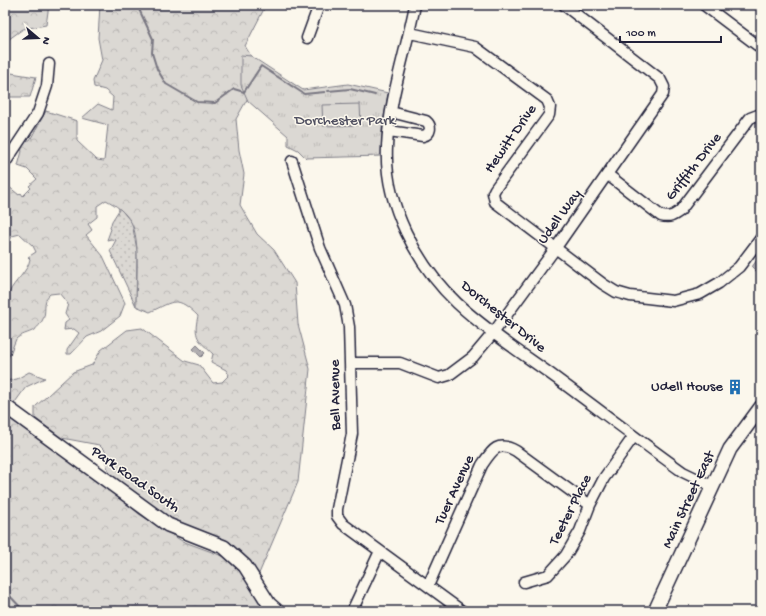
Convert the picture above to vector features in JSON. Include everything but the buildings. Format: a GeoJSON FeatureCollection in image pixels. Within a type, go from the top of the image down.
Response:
{"type":"FeatureCollection","features":[{"type":"Feature","properties":{"kind":"main road","name":"Park Road South"},"geometry":{"type":"LineString","coordinates":[[5,406],[168,525],[224,547],[244,566],[269,604],[277,611]]}},
{"type":"Feature","properties":{"kind":"main road","name":"Main Street East"},"geometry":{"type":"LineString","coordinates":[[655,611],[730,449],[761,407]]}},
{"type":"Feature","properties":{"kind":"street"},"geometry":{"type":"LineString","coordinates":[[307,38],[319,5]]}},
{"type":"Feature","properties":{"kind":"street","name":"Dorchester Drive"},"geometry":{"type":"LineString","coordinates":[[415,5],[410,33],[391,112],[387,148],[390,181],[394,201],[407,234],[432,274],[452,297],[494,332],[683,472],[712,486]]}},
{"type":"Feature","properties":{"kind":"street","name":"Udell Way"},"geometry":{"type":"LineString","coordinates":[[351,363],[400,362],[435,378],[442,378],[473,357],[494,332],[555,249],[663,94],[664,87],[660,79],[564,5]]}},
{"type":"Feature","properties":{"kind":"street"},"geometry":{"type":"LineString","coordinates":[[704,5],[761,48]]}},
{"type":"Feature","properties":{"kind":"street","name":"Hewitt Drive"},"geometry":{"type":"LineString","coordinates":[[410,33],[475,47],[548,100],[550,108],[549,115],[495,189],[493,197],[497,205],[555,249]]}},
{"type":"Feature","properties":{"kind":"street"},"geometry":{"type":"LineString","coordinates":[[5,162],[38,113],[47,86],[49,64]]}},
{"type":"Feature","properties":{"kind":"street"},"geometry":{"type":"LineString","coordinates":[[389,131],[423,136],[430,130],[430,126],[426,121],[391,112]]}},
{"type":"Feature","properties":{"kind":"street","name":"Griffith Drive"},"geometry":{"type":"LineString","coordinates":[[608,175],[661,216],[668,218],[674,216],[680,211],[750,118],[758,115],[761,116]]}},
{"type":"Feature","properties":{"kind":"street","name":"Bell Avenue"},"geometry":{"type":"LineString","coordinates":[[292,161],[320,248],[345,305],[349,327],[352,434],[341,486],[337,516],[343,524],[380,551]]}},
{"type":"Feature","properties":{"kind":"street"},"geometry":{"type":"LineString","coordinates":[[555,249],[616,292],[630,296],[673,301],[700,294],[719,283],[738,267],[761,238]]}},
{"type":"Feature","properties":{"kind":"street","name":"Teeter Place"},"geometry":{"type":"LineString","coordinates":[[524,582],[548,576],[566,555],[580,531],[590,505],[604,478],[634,436]]}},
{"type":"Feature","properties":{"kind":"street","name":"Tuer Avenue"},"geometry":{"type":"LineString","coordinates":[[428,586],[482,465],[488,455],[497,447],[508,446],[516,450],[590,505]]}},
{"type":"Feature","properties":{"kind":"street"},"geometry":{"type":"LineString","coordinates":[[352,611],[380,551],[462,611]]}},
{"type":"Feature","properties":{"kind":"green space"},"geometry":{"type":"Polygon","coordinates":[[[5,5],[49,5],[46,25],[23,29],[5,42],[5,5]]]}},
{"type":"Feature","properties":{"kind":"green space"},"geometry":{"type":"Polygon","coordinates":[[[100,5],[266,5],[245,46],[251,56],[249,96],[236,119],[239,150],[244,174],[240,205],[257,234],[274,250],[295,283],[298,324],[310,369],[298,482],[258,576],[240,551],[224,542],[174,524],[111,478],[106,463],[107,453],[99,445],[62,438],[35,418],[35,407],[73,372],[92,365],[101,350],[127,330],[142,328],[185,361],[199,365],[213,383],[222,382],[229,375],[226,370],[211,362],[213,354],[198,338],[196,329],[198,316],[191,309],[185,305],[175,302],[150,312],[136,306],[136,239],[131,222],[117,207],[106,200],[97,206],[97,217],[88,224],[92,230],[86,235],[103,256],[125,303],[120,316],[101,331],[87,337],[71,354],[67,354],[67,350],[79,333],[74,329],[64,330],[65,323],[69,320],[65,314],[68,304],[59,293],[50,294],[47,297],[45,304],[44,318],[36,329],[16,339],[5,362],[5,294],[9,293],[14,284],[27,268],[30,259],[28,257],[36,252],[33,246],[20,234],[12,236],[10,241],[5,239],[5,177],[9,179],[8,186],[19,195],[21,193],[23,196],[31,188],[29,186],[37,179],[27,169],[18,166],[22,151],[19,146],[23,140],[30,140],[46,111],[77,121],[77,141],[97,160],[104,161],[108,125],[82,118],[98,104],[112,110],[113,97],[105,90],[94,87],[93,81],[102,60],[98,38],[100,5]]]}},
{"type":"Feature","properties":{"kind":"green space","name":"Dorchester Park"},"geometry":{"type":"Polygon","coordinates":[[[241,55],[251,56],[303,90],[348,84],[388,93],[382,128],[382,156],[306,158],[298,150],[288,145],[288,136],[248,101],[241,85],[241,55]]]}},
{"type":"Feature","properties":{"kind":"green space"},"geometry":{"type":"Polygon","coordinates":[[[5,72],[36,77],[30,97],[5,97],[5,72]]]}},
{"type":"Feature","properties":{"kind":"green space"},"geometry":{"type":"Polygon","coordinates":[[[360,104],[361,125],[323,126],[322,105],[360,104]]]}},
{"type":"Feature","properties":{"kind":"green space"},"geometry":{"type":"Polygon","coordinates":[[[118,206],[132,223],[137,250],[136,306],[110,251],[116,240],[107,240],[112,221],[119,210],[118,206]]]}},
{"type":"Feature","properties":{"kind":"green space"},"geometry":{"type":"Polygon","coordinates":[[[29,372],[45,378],[26,387],[13,405],[5,399],[5,381],[17,379],[29,372]]]}},
{"type":"Feature","properties":{"kind":"green space"},"geometry":{"type":"Polygon","coordinates":[[[5,413],[112,490],[139,514],[182,541],[228,558],[274,611],[5,611],[5,413]]]}},
{"type":"Feature","properties":{"kind":"shaded area"},"geometry":{"type":"Polygon","coordinates":[[[761,254],[761,276],[752,267],[761,254]]]}},
{"type":"Feature","properties":{"kind":"shaded area"},"geometry":{"type":"Polygon","coordinates":[[[197,345],[205,353],[201,357],[193,349],[197,345]]]}},
{"type":"Feature","properties":{"kind":"waterway"},"geometry":{"type":"LineString","coordinates":[[137,5],[153,39],[152,53],[157,69],[166,84],[197,102],[215,103],[234,89],[244,92],[261,66],[304,94],[325,92]]}},
{"type":"Feature","properties":{"kind":"waterway"},"geometry":{"type":"LineString","coordinates":[[328,91],[350,89],[375,95]]}},
{"type":"Feature","properties":{"kind":"waterway"},"geometry":{"type":"LineString","coordinates":[[5,565],[7,569],[7,593],[24,611]]}},
{"type":"Feature","properties":{"kind":"place","name":"Udell House"},"geometry":{"type":"Point","coordinates":[735,387]}}]}
